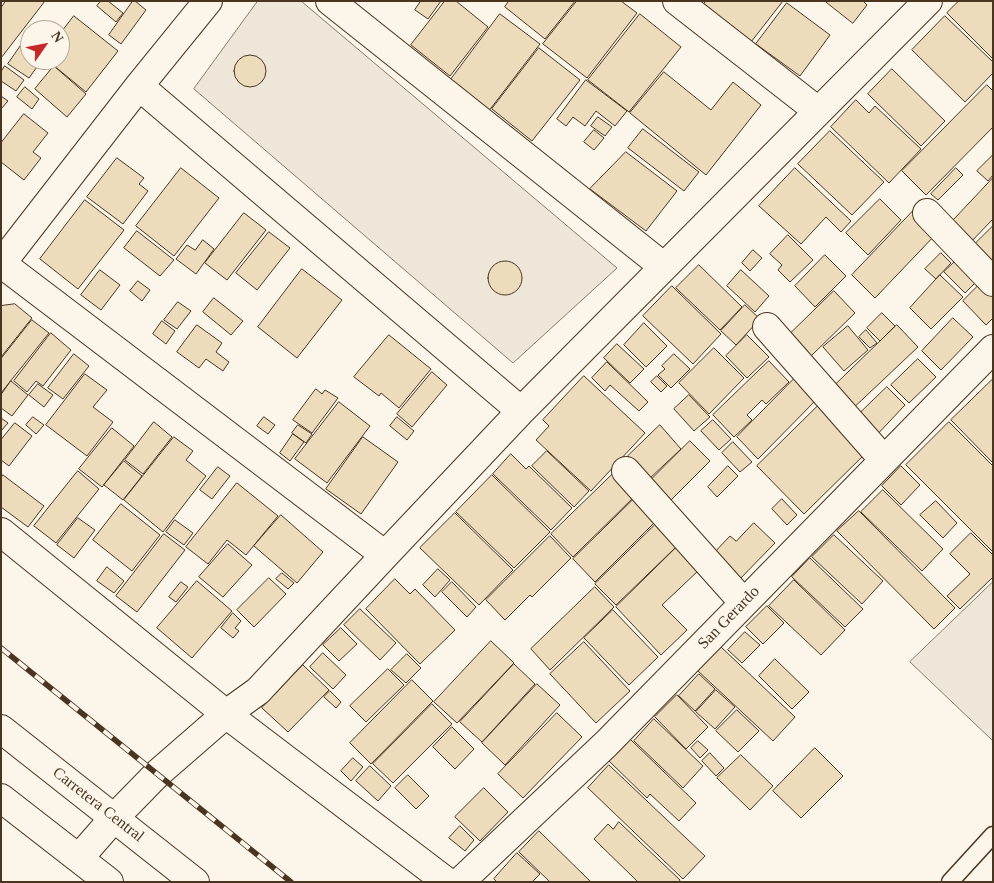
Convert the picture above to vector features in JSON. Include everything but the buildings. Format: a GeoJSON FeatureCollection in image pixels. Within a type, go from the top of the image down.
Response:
{"type":"FeatureCollection","features":[{"type":"Feature","properties":{"kind":"main road"},"geometry":{"type":"LineString","coordinates":[[208,1],[139,86],[1,264],[384,555]]}},
{"type":"Feature","properties":{"kind":"main road"},"geometry":{"type":"LineString","coordinates":[[330,1],[664,267]]}},
{"type":"Feature","properties":{"kind":"main road"},"geometry":{"type":"LineString","coordinates":[[677,1],[818,111]]}},
{"type":"Feature","properties":{"kind":"main road"},"geometry":{"type":"LineString","coordinates":[[79,858],[114,818],[157,774],[226,714],[258,691],[521,411],[928,1]]}},
{"type":"Feature","properties":{"kind":"main road"},"geometry":{"type":"LineString","coordinates":[[139,86],[521,411]]}},
{"type":"Feature","properties":{"kind":"main road"},"geometry":{"type":"LineString","coordinates":[[927,212],[993,282]]}},
{"type":"Feature","properties":{"kind":"main road"},"geometry":{"type":"LineString","coordinates":[[767,327],[884,460]]}},
{"type":"Feature","properties":{"kind":"main road","name":"San Gerardo"},"geometry":{"type":"LineString","coordinates":[[460,882],[606,744],[993,349]]}},
{"type":"Feature","properties":{"kind":"main road"},"geometry":{"type":"LineString","coordinates":[[626,471],[744,603]]}},
{"type":"Feature","properties":{"kind":"main road"},"geometry":{"type":"LineString","coordinates":[[1,532],[226,714],[447,882]]}},
{"type":"Feature","properties":{"kind":"main road","name":"Carretera Central"},"geometry":{"type":"LineString","coordinates":[[1,728],[195,882]]}},
{"type":"Feature","properties":{"kind":"main road"},"geometry":{"type":"LineString","coordinates":[[1,798],[109,882]]}},
{"type":"Feature","properties":{"kind":"lane"},"geometry":{"type":"LineString","coordinates":[[950,882],[993,834]]}},
{"type":"Feature","properties":{"kind":"shaded area"},"geometry":{"type":"Polygon","coordinates":[[[258,1],[301,1],[617,268],[513,363],[194,89],[258,1]]]}},
{"type":"Feature","properties":{"kind":"shaded area"},"geometry":{"type":"Polygon","coordinates":[[[993,582],[993,741],[910,662],[993,582]]]}},
{"type":"Feature","properties":{"kind":"railway"},"geometry":{"type":"LineString","coordinates":[[1,648],[291,882]]}}]}
